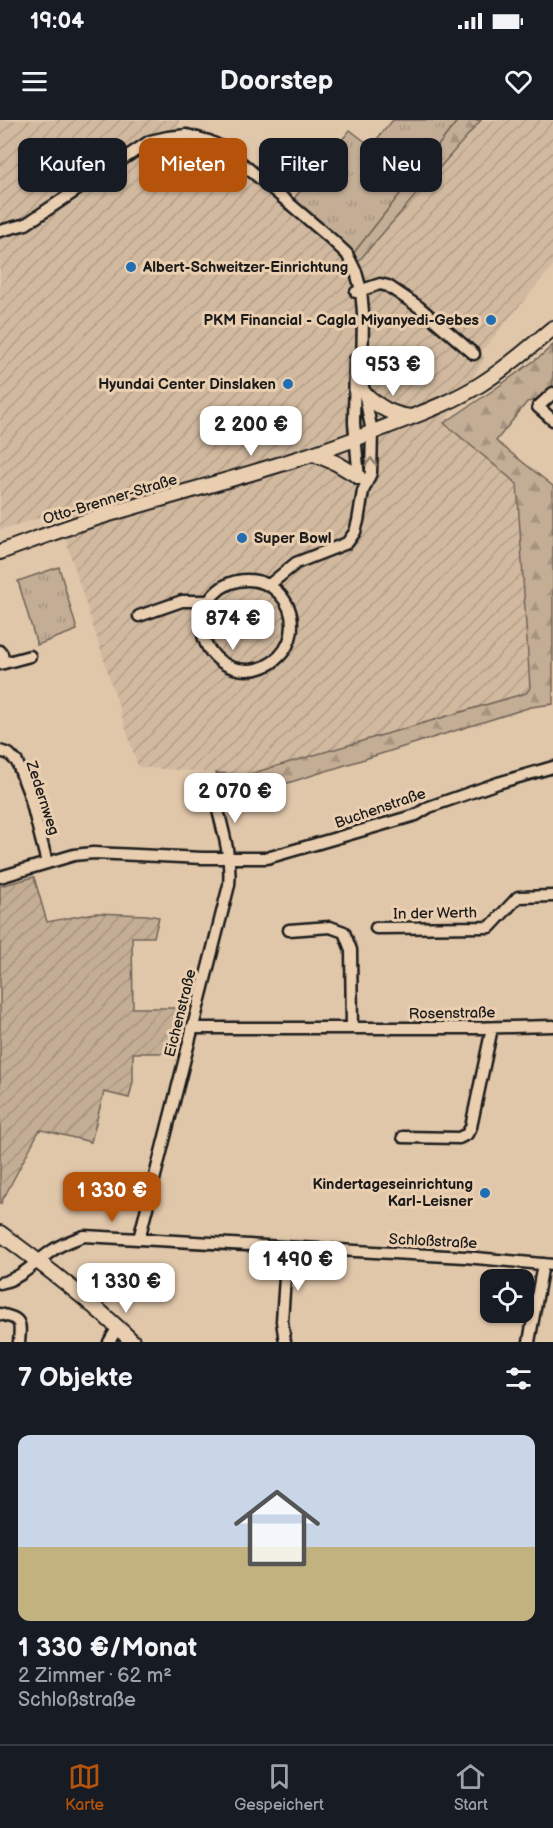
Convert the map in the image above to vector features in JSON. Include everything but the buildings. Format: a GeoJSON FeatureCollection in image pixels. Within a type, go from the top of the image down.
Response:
{"type":"FeatureCollection","features":[{"type":"Feature","properties":{"kind":"main road","name":"Otto-Brenner-Straße"},"geometry":{"type":"LineString","coordinates":[[0,552],[115,512],[314,454],[412,417],[448,402],[481,384],[553,328]]}},
{"type":"Feature","properties":{"kind":"main road"},"geometry":{"type":"LineString","coordinates":[[366,395],[387,412],[412,417]]}},
{"type":"Feature","properties":{"kind":"main road"},"geometry":{"type":"LineString","coordinates":[[314,454],[358,476]]}},
{"type":"Feature","properties":{"kind":"main road"},"geometry":{"type":"LineString","coordinates":[[0,1233],[38,1261],[133,1342]]}},
{"type":"Feature","properties":{"kind":"street"},"geometry":{"type":"LineString","coordinates":[[0,231],[26,224],[150,141],[187,135],[224,148],[330,238],[358,291],[363,312],[362,381],[372,432],[371,473],[363,491],[355,532],[347,543],[296,563],[269,585]]}},
{"type":"Feature","properties":{"kind":"street"},"geometry":{"type":"LineString","coordinates":[[358,291],[380,284],[388,286],[419,307],[474,354]]}},
{"type":"Feature","properties":{"kind":"street"},"geometry":{"type":"LineString","coordinates":[[358,291],[354,423],[358,476],[363,491]]}},
{"type":"Feature","properties":{"kind":"street"},"geometry":{"type":"LineString","coordinates":[[553,393],[538,407],[553,420]]}},
{"type":"Feature","properties":{"kind":"street"},"geometry":{"type":"LineString","coordinates":[[253,579],[269,585],[281,594],[289,607],[293,622],[291,637],[285,651],[275,662],[261,669],[246,671],[217,660],[207,648],[202,632],[202,616],[208,601],[220,588],[235,580],[253,579]]}},
{"type":"Feature","properties":{"kind":"street"},"geometry":{"type":"LineString","coordinates":[[139,616],[182,601],[208,601]]}},
{"type":"Feature","properties":{"kind":"street"},"geometry":{"type":"LineString","coordinates":[[0,651],[2,664],[30,656]]}},
{"type":"Feature","properties":{"kind":"street","name":"Zedernweg"},"geometry":{"type":"LineString","coordinates":[[0,751],[12,757],[21,770],[47,863]]}},
{"type":"Feature","properties":{"kind":"street","name":"Buchenstraße"},"geometry":{"type":"LineString","coordinates":[[0,877],[74,855],[93,853],[229,859],[267,858],[416,815],[429,807],[553,767]]}},
{"type":"Feature","properties":{"kind":"street","name":"Eichenstraße"},"geometry":{"type":"LineString","coordinates":[[139,1239],[229,885],[229,859],[214,795]]}},
{"type":"Feature","properties":{"kind":"street","name":"In der Werth"},"geometry":{"type":"LineString","coordinates":[[376,928],[490,927],[518,897],[553,896]]}},
{"type":"Feature","properties":{"kind":"street"},"geometry":{"type":"LineString","coordinates":[[289,930],[330,927],[344,932],[351,950],[352,1028]]}},
{"type":"Feature","properties":{"kind":"street","name":"Rosenstraße"},"geometry":{"type":"LineString","coordinates":[[191,1028],[553,1026]]}},
{"type":"Feature","properties":{"kind":"street"},"geometry":{"type":"LineString","coordinates":[[403,1137],[459,1138],[467,1134],[471,1127],[492,1028]]}},
{"type":"Feature","properties":{"kind":"street","name":"Schloßstraße"},"geometry":{"type":"LineString","coordinates":[[0,1283],[16,1278],[68,1241],[84,1236],[465,1257],[548,1265]]}},
{"type":"Feature","properties":{"kind":"street"},"geometry":{"type":"LineString","coordinates":[[285,1342],[282,1321],[287,1248]]}},
{"type":"Feature","properties":{"kind":"street"},"geometry":{"type":"LineString","coordinates":[[529,1342],[548,1265]]}},
{"type":"Feature","properties":{"kind":"street"},"geometry":{"type":"LineString","coordinates":[[0,1314],[14,1317],[18,1321],[21,1326],[19,1342]]}},
{"type":"Feature","properties":{"kind":"street"},"geometry":{"type":"LineString","coordinates":[[109,1342],[118,1328]]}},
{"type":"Feature","properties":{"kind":"shaded area"},"geometry":{"type":"Polygon","coordinates":[[[0,120],[179,120],[177,137],[181,138],[139,138],[139,192],[247,192],[247,170],[259,180],[259,192],[273,192],[356,264],[418,192],[442,192],[442,165],[481,120],[553,120],[553,266],[480,353],[485,358],[444,423],[516,484],[530,688],[526,693],[246,775],[138,767],[69,551],[59,512],[0,530],[0,120]]]}},
{"type":"Feature","properties":{"kind":"green space"},"geometry":{"type":"Polygon","coordinates":[[[393,120],[458,120],[442,140],[442,138],[378,138],[393,120]]]}},
{"type":"Feature","properties":{"kind":"green space"},"geometry":{"type":"Polygon","coordinates":[[[458,120],[481,120],[442,165],[442,140],[458,120]]]}},
{"type":"Feature","properties":{"kind":"green space"},"geometry":{"type":"Polygon","coordinates":[[[350,130],[360,138],[360,192],[401,192],[352,255],[292,201],[299,192],[348,192],[348,138],[343,138],[350,130]]]}},
{"type":"Feature","properties":{"kind":"green space"},"geometry":{"type":"Polygon","coordinates":[[[401,192],[418,192],[356,264],[352,255],[401,192]]]}},
{"type":"Feature","properties":{"kind":"green space"},"geometry":{"type":"Polygon","coordinates":[[[553,345],[553,385],[537,400],[527,402],[496,441],[553,486],[553,704],[531,707],[275,787],[220,791],[216,773],[246,775],[526,693],[530,688],[517,484],[444,423],[492,391],[553,345]]]}},
{"type":"Feature","properties":{"kind":"green space"},"geometry":{"type":"Polygon","coordinates":[[[59,567],[77,630],[37,645],[18,581],[59,567]]]}},
{"type":"Feature","properties":{"kind":"green space"},"geometry":{"type":"Polygon","coordinates":[[[34,877],[47,922],[95,913],[159,917],[154,937],[132,937],[133,1008],[186,1008],[174,1053],[133,1053],[133,1082],[129,1098],[104,1092],[91,1142],[39,1131],[0,1205],[0,886],[34,877]]]}},
{"type":"Feature","properties":{"kind":"place","name":"Albert-Schweitzer-Einrichtung"},"geometry":{"type":"Point","coordinates":[131,267]}},
{"type":"Feature","properties":{"kind":"place","name":"PKM Financial - Cagla Miyanyedi-Gebes"},"geometry":{"type":"Point","coordinates":[491,320]}},
{"type":"Feature","properties":{"kind":"place","name":"Hyundai Center Dinslaken"},"geometry":{"type":"Point","coordinates":[288,384]}},
{"type":"Feature","properties":{"kind":"place","name":"Super Bowl"},"geometry":{"type":"Point","coordinates":[242,538]}},
{"type":"Feature","properties":{"kind":"place","name":"Kindertageseinrichtung Karl-Leisner"},"geometry":{"type":"Point","coordinates":[485,1193]}}]}
